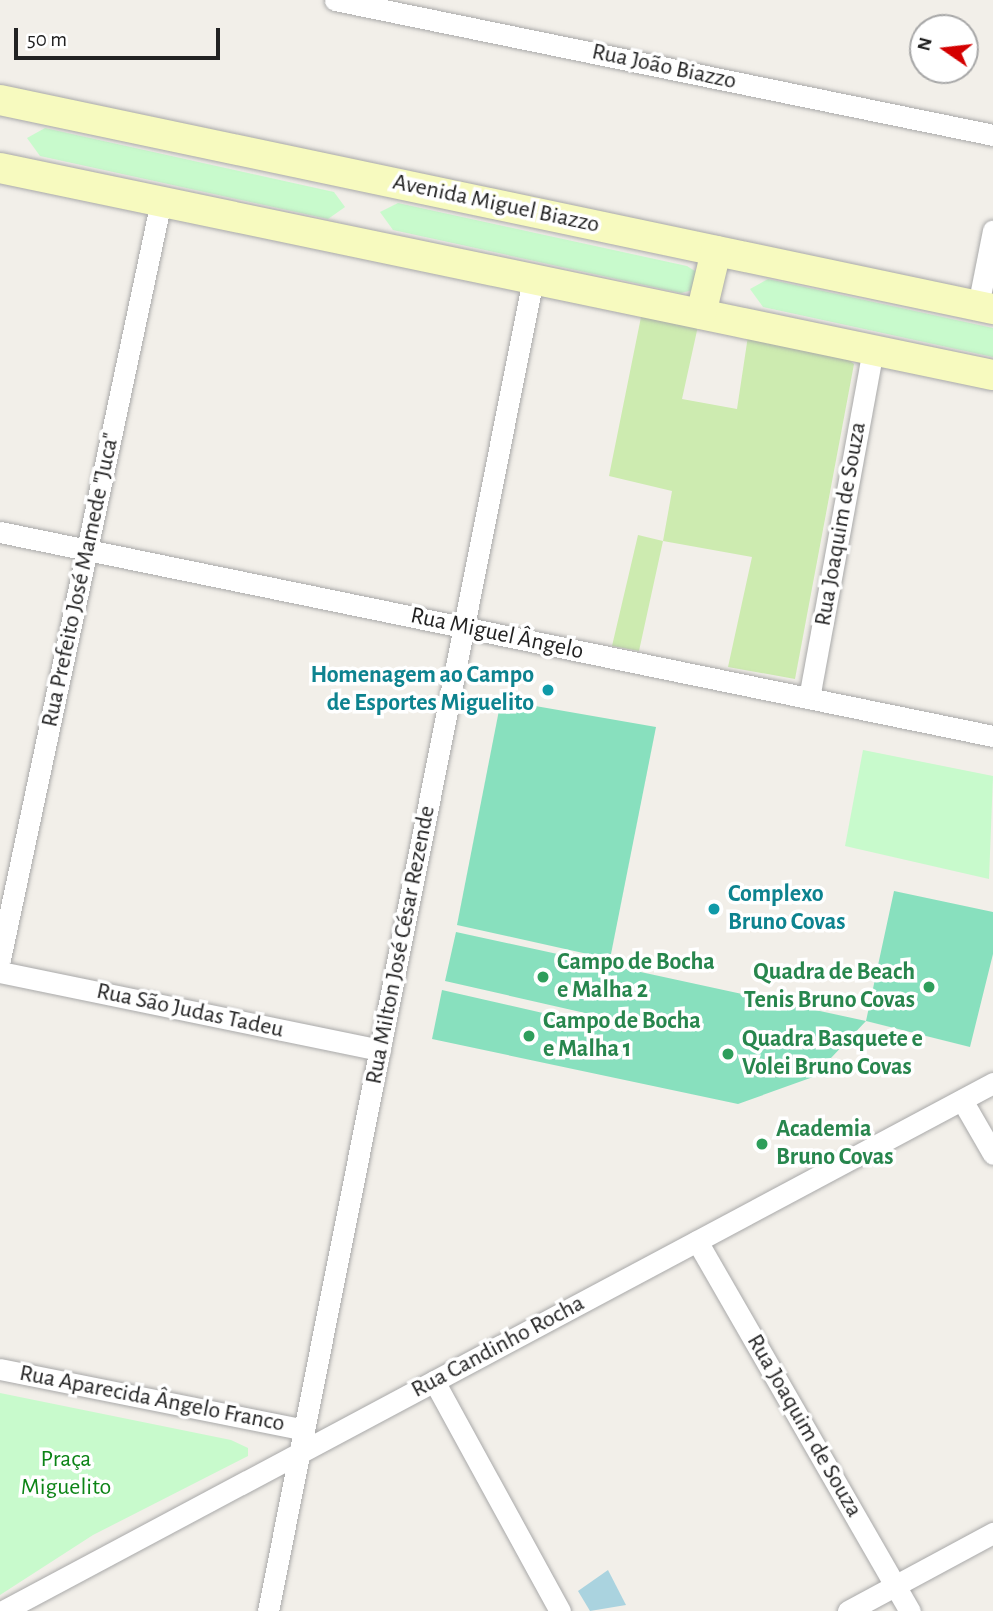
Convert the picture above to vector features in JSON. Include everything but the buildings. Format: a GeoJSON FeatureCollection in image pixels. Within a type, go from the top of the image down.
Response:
{"type":"FeatureCollection","features":[{"type":"Feature","properties":{"kind":"street","name":"Rua João Biazzo"},"geometry":{"type":"LineString","coordinates":[[335,0],[993,135]]}},
{"type":"Feature","properties":{"kind":"street","name":"Avenida Miguel Biazzo"},"geometry":{"type":"LineString","coordinates":[[1,107],[986,308]]}},
{"type":"Feature","properties":{"kind":"street"},"geometry":{"type":"LineString","coordinates":[[0,168],[993,375]]}},
{"type":"Feature","properties":{"kind":"street","name":"Rua Prefeito José Mamede \"Juca\""},"geometry":{"type":"LineString","coordinates":[[0,959],[161,201]]}},
{"type":"Feature","properties":{"kind":"street"},"geometry":{"type":"LineString","coordinates":[[986,308],[993,230]]}},
{"type":"Feature","properties":{"kind":"street"},"geometry":{"type":"LineString","coordinates":[[701,314],[716,251]]}},
{"type":"Feature","properties":{"kind":"street","name":"Rua Milton José César Rezende"},"geometry":{"type":"LineString","coordinates":[[268,1611],[533,279]]}},
{"type":"Feature","properties":{"kind":"street","name":"Rua Joaquim de Souza"},"geometry":{"type":"LineString","coordinates":[[809,698],[873,350]]}},
{"type":"Feature","properties":{"kind":"street","name":"Rua Miguel Ângelo"},"geometry":{"type":"LineString","coordinates":[[0,532],[993,736]]}},
{"type":"Feature","properties":{"kind":"street","name":"Rua São Judas Tadeu"},"geometry":{"type":"LineString","coordinates":[[0,972],[380,1050]]}},
{"type":"Feature","properties":{"kind":"street","name":"Rua Candinho Rocha"},"geometry":{"type":"LineString","coordinates":[[4,1611],[993,1083]]}},
{"type":"Feature","properties":{"kind":"street"},"geometry":{"type":"LineString","coordinates":[[962,1100],[993,1154]]}},
{"type":"Feature","properties":{"kind":"street","name":"Rua Joaquim de Souza"},"geometry":{"type":"LineString","coordinates":[[698,1241],[910,1611]]}},
{"type":"Feature","properties":{"kind":"street","name":"Rua Aparecida Ângelo Franco"},"geometry":{"type":"LineString","coordinates":[[0,1369],[304,1430]]}},
{"type":"Feature","properties":{"kind":"street"},"geometry":{"type":"LineString","coordinates":[[434,1381],[560,1611]]}},
{"type":"Feature","properties":{"kind":"street"},"geometry":{"type":"LineString","coordinates":[[848,1611],[993,1533]]}},
{"type":"Feature","properties":{"kind":"green space"},"geometry":{"type":"Polygon","coordinates":[[[45,128],[334,192],[345,207],[328,219],[40,156],[27,138],[45,128]]]}},
{"type":"Feature","properties":{"kind":"green space"},"geometry":{"type":"Polygon","coordinates":[[[398,203],[687,266],[698,273],[693,290],[681,293],[393,230],[380,212],[398,203]]]}},
{"type":"Feature","properties":{"kind":"green space"},"geometry":{"type":"Polygon","coordinates":[[[768,279],[993,328],[993,357],[763,307],[750,289],[768,279]]]}},
{"type":"Feature","properties":{"kind":"green space"},"geometry":{"type":"Polygon","coordinates":[[[641,317],[698,326],[682,399],[737,409],[748,336],[842,355],[854,364],[795,679],[728,667],[752,557],[663,541],[672,491],[609,476],[641,317]]]}},
{"type":"Feature","properties":{"kind":"green space"},"geometry":{"type":"Polygon","coordinates":[[[638,535],[663,541],[639,651],[612,646],[638,535]]]}},
{"type":"Feature","properties":{"kind":"green space"},"geometry":{"type":"Polygon","coordinates":[[[501,700],[656,727],[610,959],[457,925],[501,700]]]}},
{"type":"Feature","properties":{"kind":"green space"},"geometry":{"type":"Polygon","coordinates":[[[863,750],[993,776],[989,879],[845,846],[863,750]]]}},
{"type":"Feature","properties":{"kind":"green space","name":"Quadra de Beach Tenis Bruno Covas"},"geometry":{"type":"Polygon","coordinates":[[[894,891],[993,912],[993,954],[970,1047],[866,1021],[894,891]]]}},
{"type":"Feature","properties":{"kind":"green space"},"geometry":{"type":"Polygon","coordinates":[[[456,932],[866,1021],[813,1077],[738,1104],[432,1039],[442,990],[626,1032],[629,1023],[445,981],[456,932]]]}},
{"type":"Feature","properties":{"kind":"green space","name":"Praça Miguelito"},"geometry":{"type":"Polygon","coordinates":[[[0,1393],[231,1440],[248,1448],[248,1456],[93,1535],[0,1595],[0,1393]]]}},
{"type":"Feature","properties":{"kind":"water"},"geometry":{"type":"Polygon","coordinates":[[[608,1570],[626,1605],[590,1611],[578,1591],[608,1570]]]}},
{"type":"Feature","properties":{"kind":"place","name":"Homenagem ao Campo de Esportes Miguelito"},"geometry":{"type":"Point","coordinates":[548,690]}},
{"type":"Feature","properties":{"kind":"place","name":"Complexo Bruno Covas"},"geometry":{"type":"Point","coordinates":[714,909]}},
{"type":"Feature","properties":{"kind":"place","name":"Campo de Bocha e Malha 2"},"geometry":{"type":"Point","coordinates":[543,977]}},
{"type":"Feature","properties":{"kind":"place","name":"Quadra de Beach Tenis Bruno Covas"},"geometry":{"type":"Point","coordinates":[929,987]}},
{"type":"Feature","properties":{"kind":"place","name":"Campo de Bocha e Malha 1"},"geometry":{"type":"Point","coordinates":[529,1036]}},
{"type":"Feature","properties":{"kind":"place","name":"Quadra Basquete e Volei Bruno Covas"},"geometry":{"type":"Point","coordinates":[728,1054]}},
{"type":"Feature","properties":{"kind":"place","name":"Academia Bruno Covas"},"geometry":{"type":"Point","coordinates":[762,1144]}}]}
